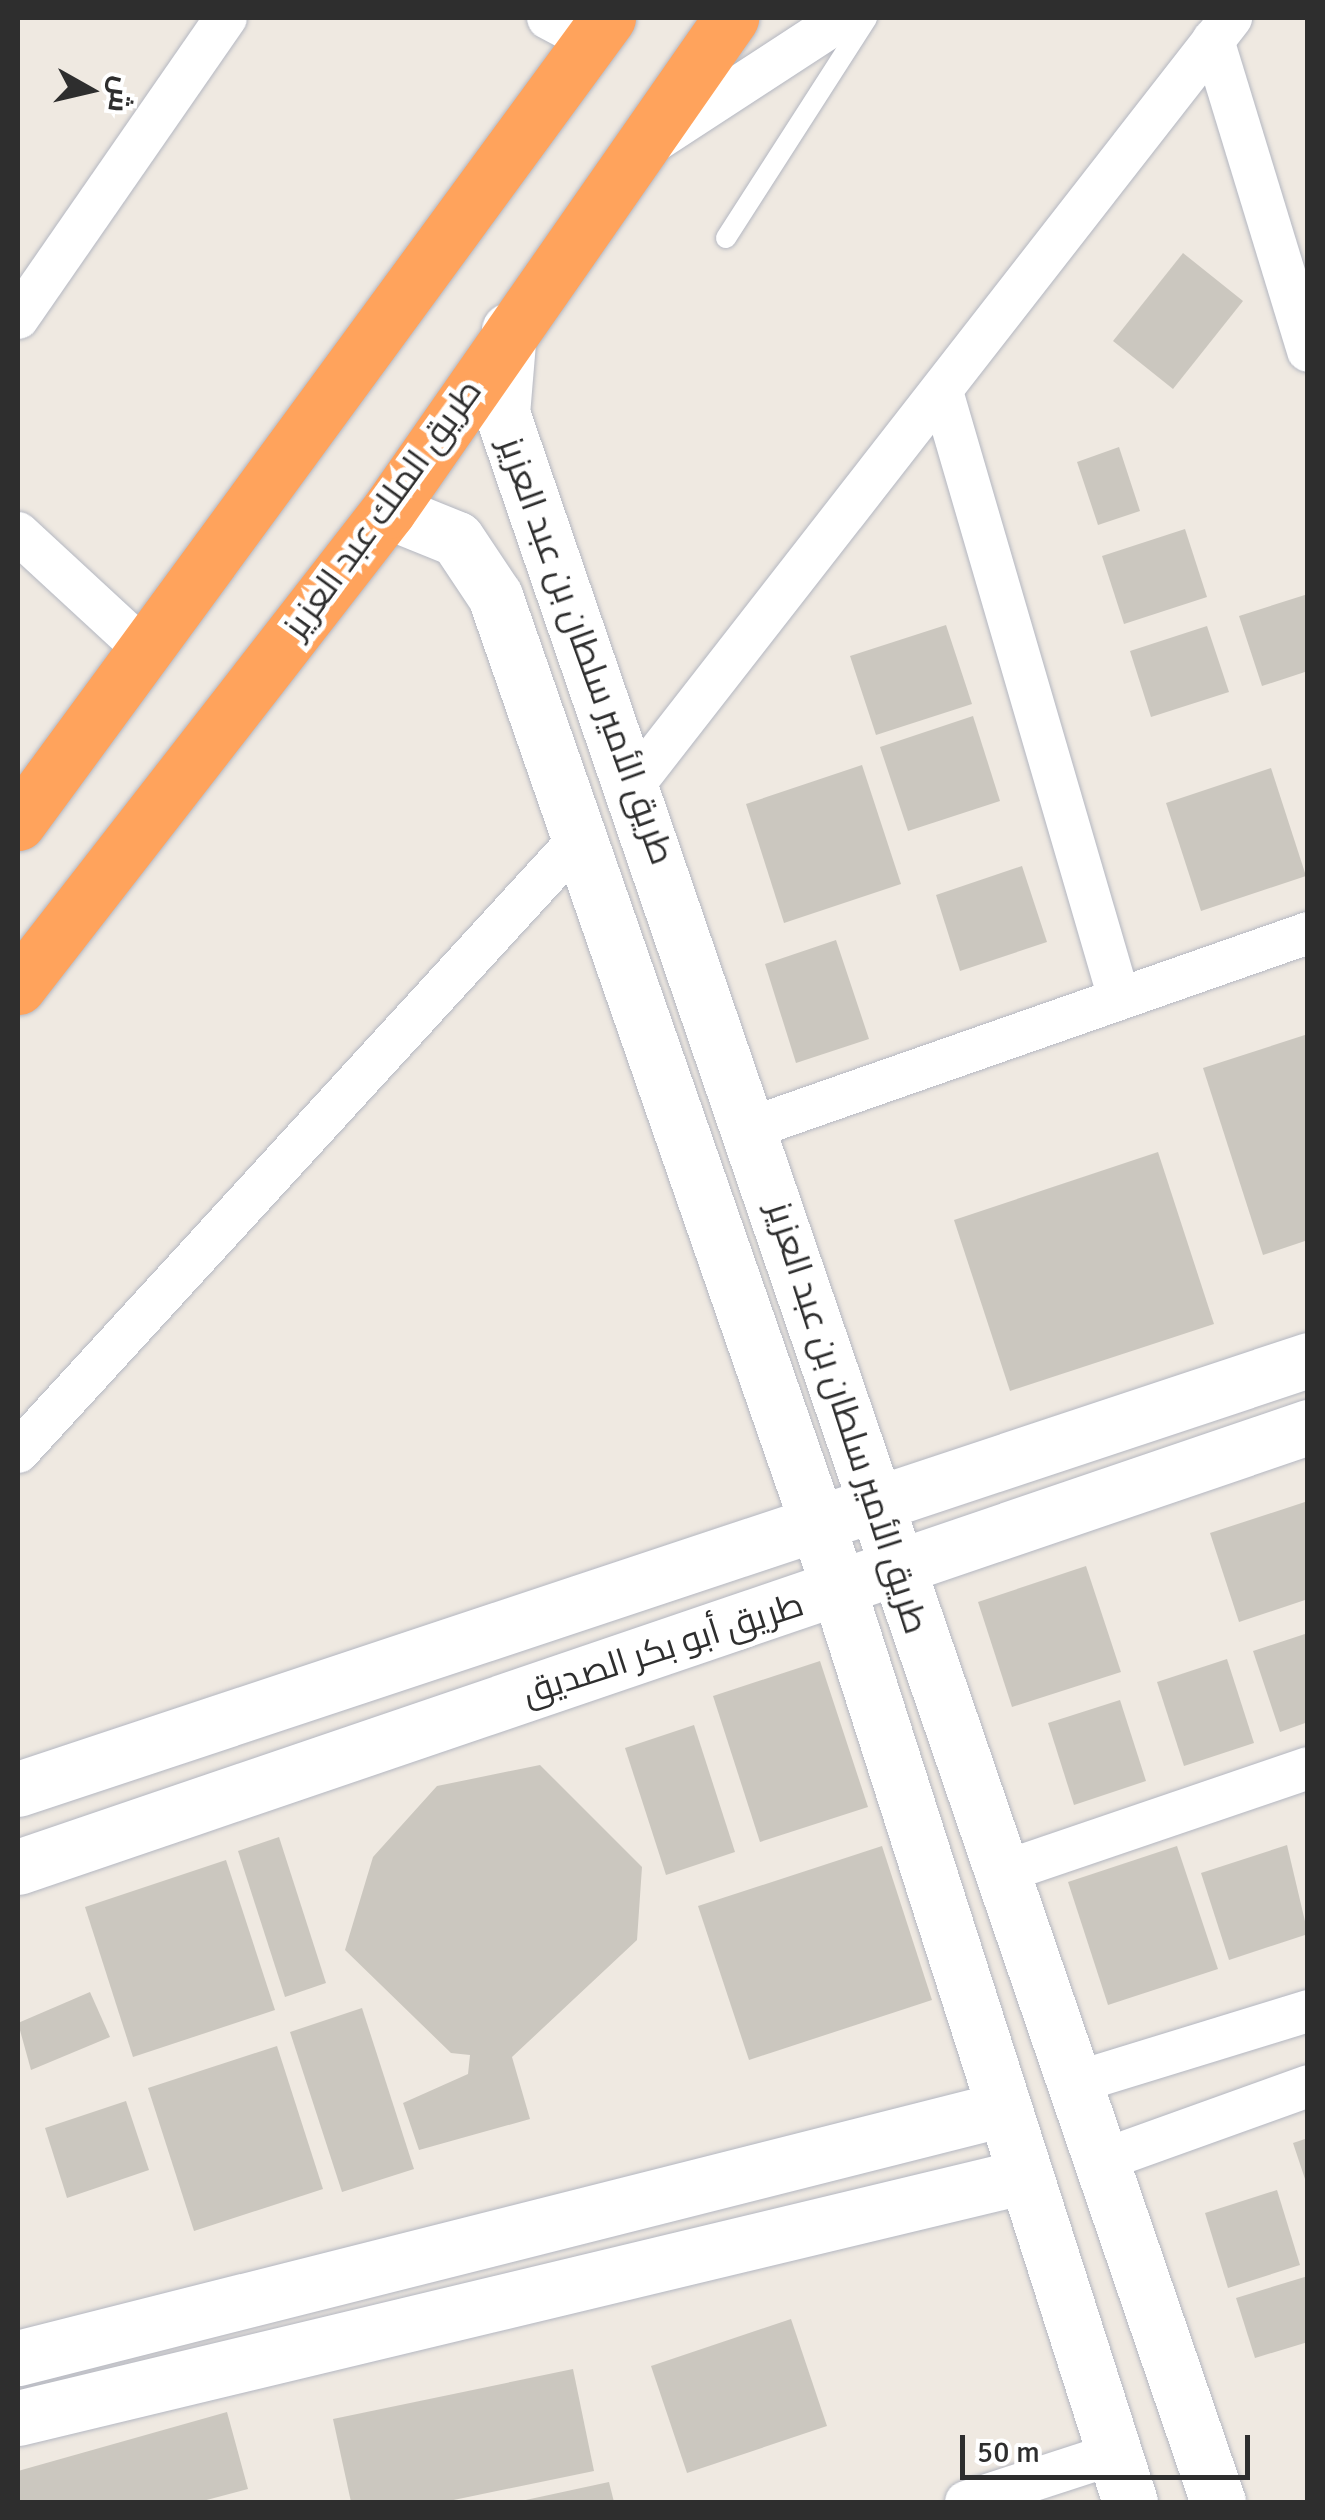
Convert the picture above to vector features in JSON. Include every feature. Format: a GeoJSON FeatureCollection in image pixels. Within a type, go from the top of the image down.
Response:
{"type":"FeatureCollection","features":[{"type":"Feature","properties":{"kind":"highway","name":"طريق الملك عبد العزيز"},"geometry":{"type":"LineString","coordinates":[[18,987],[388,511],[509,330],[731,18]]}},
{"type":"Feature","properties":{"kind":"highway"},"geometry":{"type":"LineString","coordinates":[[18,822],[144,650],[582,25]]}},
{"type":"Feature","properties":{"kind":"main road","name":"طريق الأمير سلطان بن عبد العزيز"},"geometry":{"type":"LineString","coordinates":[[509,330],[502,413],[636,783],[897,1570],[1218,2502]]}},
{"type":"Feature","properties":{"kind":"main road","name":"طريق الأمير سلطان بن عبد العزيز"},"geometry":{"type":"LineString","coordinates":[[388,511],[457,539],[496,596],[583,835],[818,1525],[835,1592],[1122,2478]]}},
{"type":"Feature","properties":{"kind":"main road","name":"طريق أبو بكر الصديق"},"geometry":{"type":"LineString","coordinates":[[18,1788],[1308,1360]]}},
{"type":"Feature","properties":{"kind":"main road","name":"طريق أبو بكر الصديق"},"geometry":{"type":"LineString","coordinates":[[18,1868],[835,1592],[1308,1427]]}},
{"type":"Feature","properties":{"kind":"main road"},"geometry":{"type":"LineString","coordinates":[[18,2358],[1003,2108]]}},
{"type":"Feature","properties":{"kind":"main road"},"geometry":{"type":"LineString","coordinates":[[18,2418],[1022,2177]]}},
{"type":"Feature","properties":{"kind":"street"},"geometry":{"type":"LineString","coordinates":[[18,318],[226,18]]}},
{"type":"Feature","properties":{"kind":"street"},"geometry":{"type":"LineString","coordinates":[[633,156],[844,18]]}},
{"type":"Feature","properties":{"kind":"street"},"geometry":{"type":"LineString","coordinates":[[1222,29],[1308,350]]}},
{"type":"Feature","properties":{"kind":"street"},"geometry":{"type":"LineString","coordinates":[[636,783],[943,395],[1222,29]]}},
{"type":"Feature","properties":{"kind":"street"},"geometry":{"type":"LineString","coordinates":[[943,395],[1120,998]]}},
{"type":"Feature","properties":{"kind":"street"},"geometry":{"type":"LineString","coordinates":[[18,533],[144,650]]}},
{"type":"Feature","properties":{"kind":"street"},"geometry":{"type":"LineString","coordinates":[[18,1452],[583,835]]}},
{"type":"Feature","properties":{"kind":"street"},"geometry":{"type":"LineString","coordinates":[[752,1128],[1308,932]]}},
{"type":"Feature","properties":{"kind":"street"},"geometry":{"type":"LineString","coordinates":[[1000,1873],[1308,1768]]}},
{"type":"Feature","properties":{"kind":"street"},"geometry":{"type":"LineString","coordinates":[[1074,2083],[1308,2010]]}},
{"type":"Feature","properties":{"kind":"street"},"geometry":{"type":"LineString","coordinates":[[1100,2162],[1308,2086]]}},
{"type":"Feature","properties":{"kind":"street"},"geometry":{"type":"LineString","coordinates":[[966,2502],[1122,2478]]}},
{"type":"Feature","properties":{"kind":"lane"},"geometry":{"type":"LineString","coordinates":[[726,238],[866,18]]}},
{"type":"Feature","properties":{"kind":"building"},"geometry":{"type":"Polygon","coordinates":[[[1183,253],[1243,301],[1173,389],[1113,341],[1183,253]]]}},
{"type":"Feature","properties":{"kind":"building"},"geometry":{"type":"Polygon","coordinates":[[[1119,447],[1140,511],[1098,525],[1077,462],[1119,447]]]}},
{"type":"Feature","properties":{"kind":"building"},"geometry":{"type":"Polygon","coordinates":[[[1185,529],[1207,597],[1124,624],[1102,556],[1185,529]]]}},
{"type":"Feature","properties":{"kind":"building"},"geometry":{"type":"Polygon","coordinates":[[[1308,594],[1308,671],[1262,686],[1239,616],[1308,594]]]}},
{"type":"Feature","properties":{"kind":"building"},"geometry":{"type":"Polygon","coordinates":[[[946,625],[972,704],[876,735],[850,656],[946,625]]]}},
{"type":"Feature","properties":{"kind":"building"},"geometry":{"type":"Polygon","coordinates":[[[1207,626],[1229,692],[1151,717],[1130,651],[1207,626]]]}},
{"type":"Feature","properties":{"kind":"building"},"geometry":{"type":"Polygon","coordinates":[[[973,716],[1000,801],[908,831],[880,747],[973,716]]]}},
{"type":"Feature","properties":{"kind":"building"},"geometry":{"type":"Polygon","coordinates":[[[862,765],[901,884],[784,923],[746,804],[862,765]]]}},
{"type":"Feature","properties":{"kind":"building"},"geometry":{"type":"Polygon","coordinates":[[[1271,768],[1306,876],[1201,911],[1166,803],[1271,768]]]}},
{"type":"Feature","properties":{"kind":"building"},"geometry":{"type":"Polygon","coordinates":[[[1022,866],[1047,942],[960,971],[936,895],[1022,866]]]}},
{"type":"Feature","properties":{"kind":"building"},"geometry":{"type":"Polygon","coordinates":[[[836,940],[869,1039],[796,1063],[765,964],[836,940]]]}},
{"type":"Feature","properties":{"kind":"building"},"geometry":{"type":"Polygon","coordinates":[[[1308,1034],[1308,1240],[1263,1255],[1203,1068],[1308,1034]]]}},
{"type":"Feature","properties":{"kind":"building"},"geometry":{"type":"Polygon","coordinates":[[[1158,1152],[1214,1324],[1010,1391],[954,1220],[1158,1152]]]}},
{"type":"Feature","properties":{"kind":"building"},"geometry":{"type":"Polygon","coordinates":[[[1308,1501],[1308,1599],[1239,1622],[1210,1533],[1308,1501]]]}},
{"type":"Feature","properties":{"kind":"building"},"geometry":{"type":"Polygon","coordinates":[[[1086,1566],[1121,1672],[1012,1707],[978,1602],[1086,1566]]]}},
{"type":"Feature","properties":{"kind":"building"},"geometry":{"type":"Polygon","coordinates":[[[1308,1633],[1308,1722],[1280,1732],[1253,1651],[1308,1633]]]}},
{"type":"Feature","properties":{"kind":"building"},"geometry":{"type":"Polygon","coordinates":[[[1227,1659],[1254,1743],[1184,1766],[1157,1682],[1227,1659]]]}},
{"type":"Feature","properties":{"kind":"building"},"geometry":{"type":"Polygon","coordinates":[[[820,1661],[868,1807],[760,1842],[713,1696],[820,1661]]]}},
{"type":"Feature","properties":{"kind":"building"},"geometry":{"type":"Polygon","coordinates":[[[1120,1700],[1146,1781],[1074,1805],[1048,1723],[1120,1700]]]}},
{"type":"Feature","properties":{"kind":"building"},"geometry":{"type":"Polygon","coordinates":[[[694,1725],[735,1852],[666,1875],[625,1748],[694,1725]]]}},
{"type":"Feature","properties":{"kind":"building"},"geometry":{"type":"Polygon","coordinates":[[[540,1765],[642,1867],[637,1940],[512,2057],[530,2119],[419,2150],[403,2103],[468,2074],[470,2055],[451,2053],[345,1950],[373,1857],[437,1786],[540,1765]]]}},
{"type":"Feature","properties":{"kind":"building"},"geometry":{"type":"Polygon","coordinates":[[[279,1837],[326,1983],[285,1997],[238,1851],[279,1837]]]}},
{"type":"Feature","properties":{"kind":"building"},"geometry":{"type":"Polygon","coordinates":[[[1287,1845],[1308,1934],[1229,1960],[1201,1873],[1287,1845]]]}},
{"type":"Feature","properties":{"kind":"building"},"geometry":{"type":"Polygon","coordinates":[[[882,1846],[932,2000],[749,2060],[698,1906],[882,1846]]]}},
{"type":"Feature","properties":{"kind":"building"},"geometry":{"type":"Polygon","coordinates":[[[1177,1846],[1218,1969],[1108,2005],[1068,1882],[1177,1846]]]}},
{"type":"Feature","properties":{"kind":"building"},"geometry":{"type":"Polygon","coordinates":[[[226,1860],[275,2010],[133,2057],[85,1907],[226,1860]]]}},
{"type":"Feature","properties":{"kind":"building"},"geometry":{"type":"Polygon","coordinates":[[[90,1992],[110,2037],[31,2070],[18,2023],[90,1992]]]}},
{"type":"Feature","properties":{"kind":"building"},"geometry":{"type":"Polygon","coordinates":[[[362,2008],[414,2169],[342,2192],[290,2032],[362,2008]]]}},
{"type":"Feature","properties":{"kind":"building"},"geometry":{"type":"Polygon","coordinates":[[[277,2046],[323,2189],[194,2231],[148,2088],[277,2046]]]}},
{"type":"Feature","properties":{"kind":"building"},"geometry":{"type":"Polygon","coordinates":[[[126,2101],[149,2170],[67,2198],[45,2128],[126,2101]]]}},
{"type":"Feature","properties":{"kind":"building"},"geometry":{"type":"Polygon","coordinates":[[[1308,2138],[1308,2185],[1307,2185],[1293,2143],[1308,2138]]]}},
{"type":"Feature","properties":{"kind":"building"},"geometry":{"type":"Polygon","coordinates":[[[1277,2190],[1300,2265],[1228,2288],[1205,2213],[1277,2190]]]}},
{"type":"Feature","properties":{"kind":"building"},"geometry":{"type":"Polygon","coordinates":[[[1308,2276],[1308,2342],[1255,2358],[1236,2298],[1308,2276]]]}},
{"type":"Feature","properties":{"kind":"building"},"geometry":{"type":"Polygon","coordinates":[[[791,2319],[827,2426],[687,2473],[651,2366],[791,2319]]]}},
{"type":"Feature","properties":{"kind":"building"},"geometry":{"type":"Polygon","coordinates":[[[573,2369],[594,2471],[444,2502],[351,2502],[333,2419],[573,2369]]]}},
{"type":"Feature","properties":{"kind":"building"},"geometry":{"type":"Polygon","coordinates":[[[227,2412],[248,2489],[199,2502],[18,2502],[18,2471],[227,2412]]]}},
{"type":"Feature","properties":{"kind":"building"},"geometry":{"type":"Polygon","coordinates":[[[609,2482],[614,2502],[521,2502],[521,2501],[609,2482]]]}}]}
